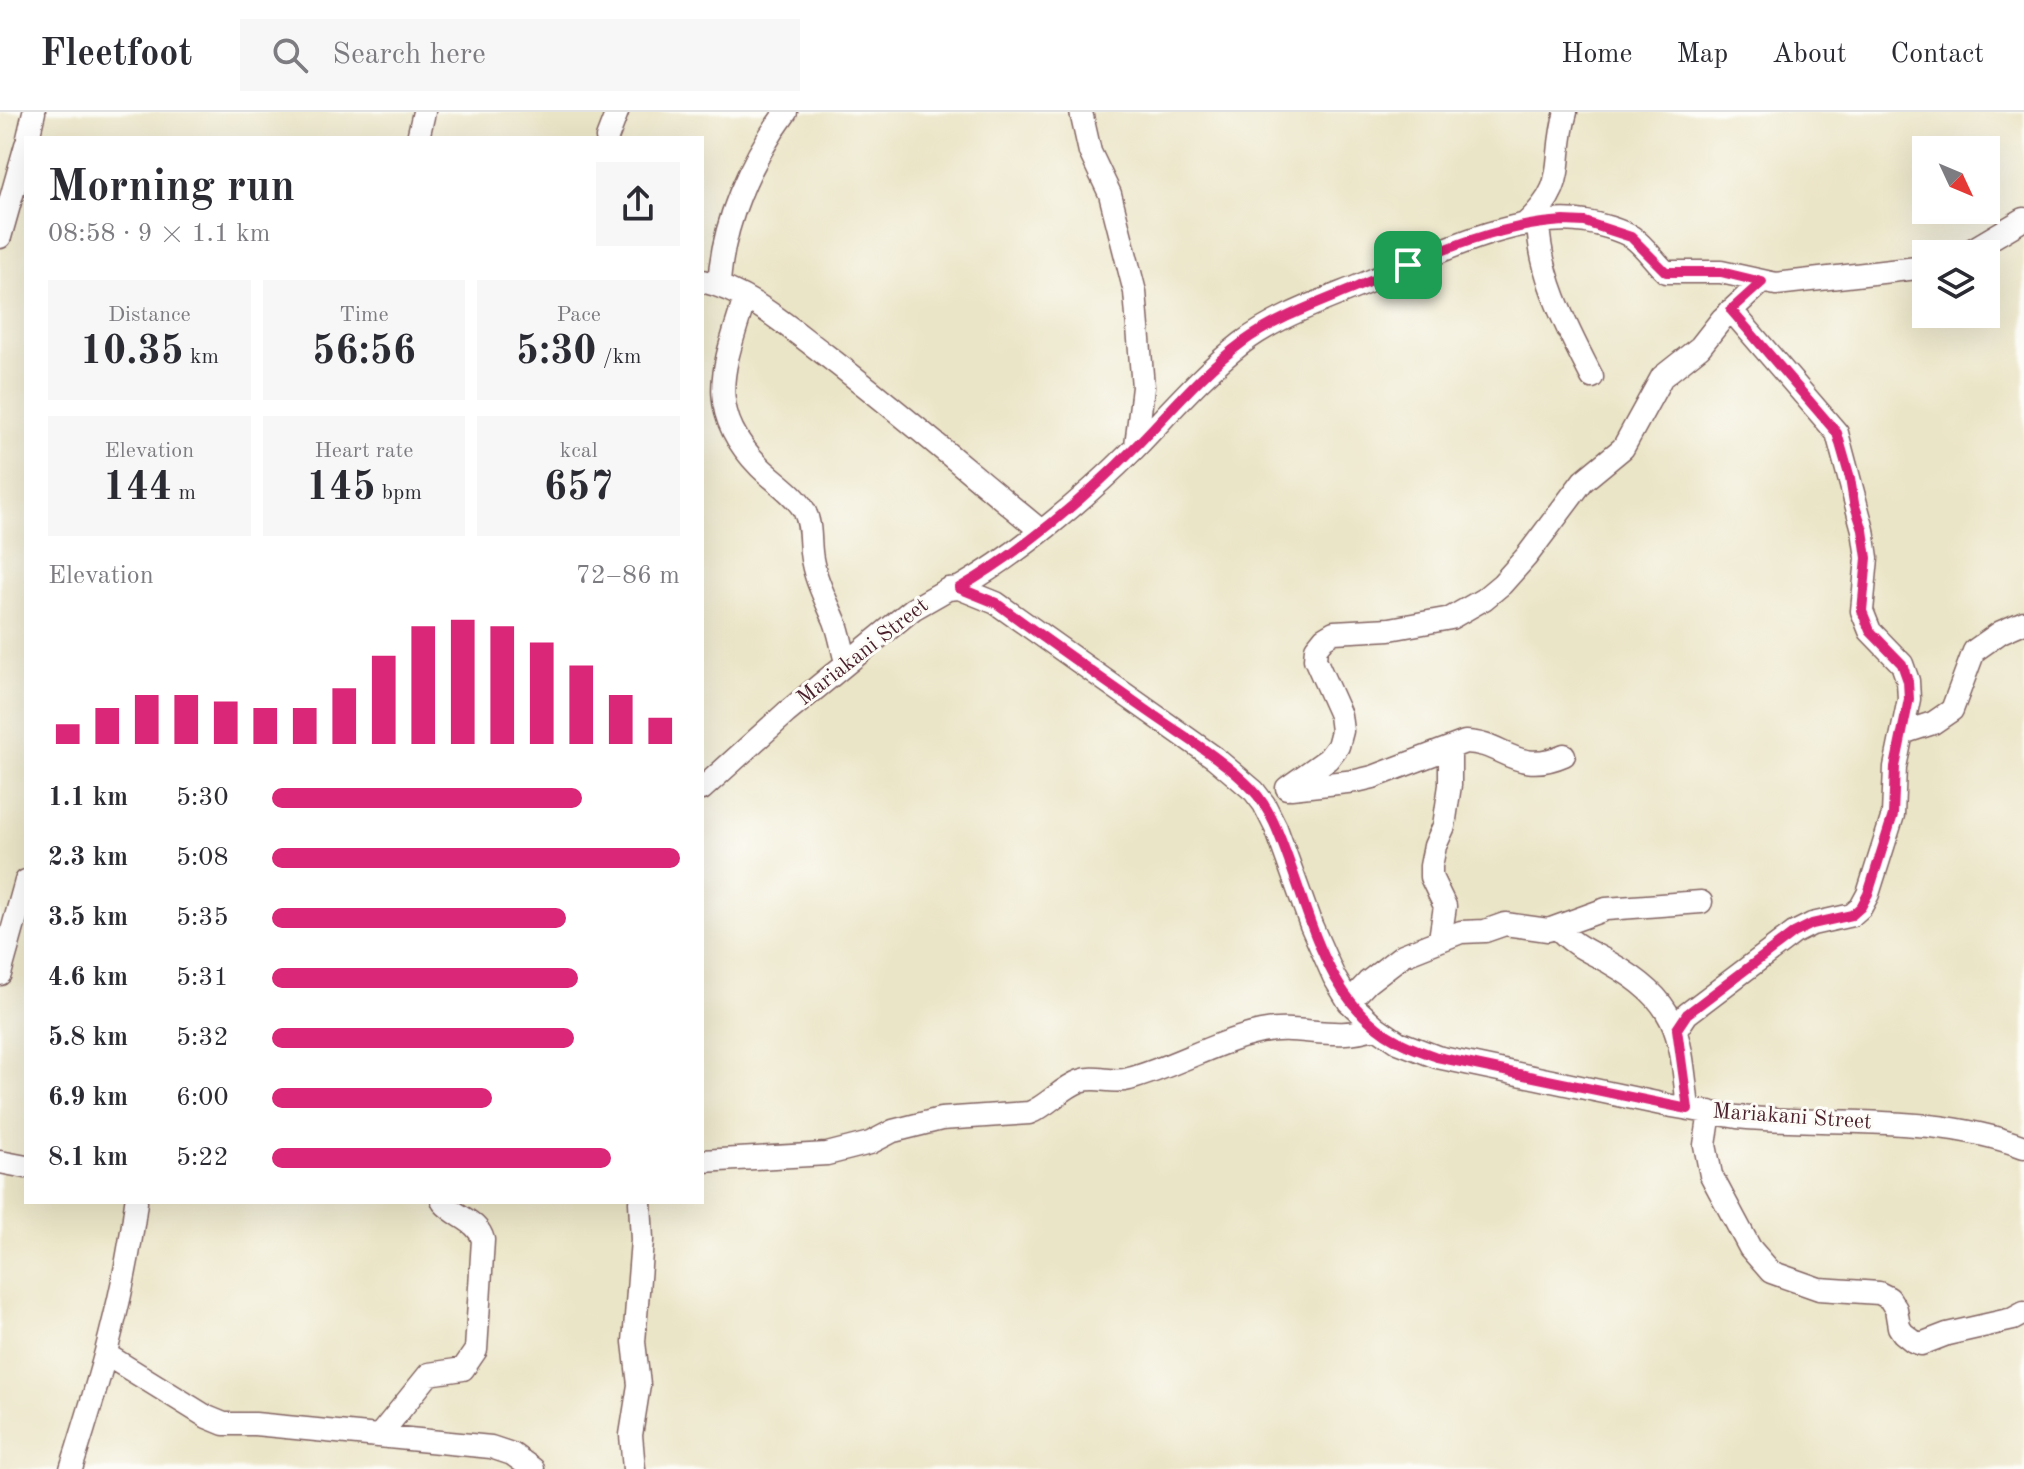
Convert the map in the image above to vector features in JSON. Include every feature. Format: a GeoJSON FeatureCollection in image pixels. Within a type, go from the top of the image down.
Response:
{"type":"FeatureCollection","features":[{"type":"Feature","properties":{"kind":"street"},"geometry":{"type":"LineString","coordinates":[[28,136],[34,112]]}},
{"type":"Feature","properties":{"kind":"street"},"geometry":{"type":"LineString","coordinates":[[418,136],[424,112]]}},
{"type":"Feature","properties":{"kind":"street"},"geometry":{"type":"LineString","coordinates":[[608,136],[617,112]]}},
{"type":"Feature","properties":{"kind":"street"},"geometry":{"type":"LineString","coordinates":[[786,112],[753,166],[710,283],[760,306],[864,385],[1040,530]]}},
{"type":"Feature","properties":{"kind":"street"},"geometry":{"type":"LineString","coordinates":[[1081,112],[1090,152],[1110,194],[1135,292],[1143,387],[1136,446]]}},
{"type":"Feature","properties":{"kind":"street"},"geometry":{"type":"LineString","coordinates":[[1531,224],[1555,185],[1566,112]]}},
{"type":"Feature","properties":{"kind":"street"},"geometry":{"type":"LineString","coordinates":[[0,237],[24,151]]}},
{"type":"Feature","properties":{"kind":"street"},"geometry":{"type":"LineString","coordinates":[[1989,240],[2024,219]]}},
{"type":"Feature","properties":{"kind":"street"},"geometry":{"type":"LineString","coordinates":[[959,588],[992,569],[1074,504],[1244,342],[1311,306],[1435,253],[1531,224],[1585,222],[1631,237],[1666,272],[1721,272],[1776,284],[1912,269]]}},
{"type":"Feature","properties":{"kind":"street"},"geometry":{"type":"LineString","coordinates":[[1531,224],[1558,307],[1592,377]]}},
{"type":"Feature","properties":{"kind":"street"},"geometry":{"type":"LineString","coordinates":[[1287,788],[1328,759],[1338,746],[1342,731],[1340,715],[1315,659],[1316,648],[1324,638],[1334,632],[1390,629],[1451,618],[1484,599],[1526,557],[1583,481],[1623,448],[1662,377],[1700,347],[1731,310],[1762,282]]}},
{"type":"Feature","properties":{"kind":"street"},"geometry":{"type":"LineString","coordinates":[[745,298],[729,351],[721,395],[724,413],[747,454],[804,510],[811,531],[813,564],[836,624],[846,662]]}},
{"type":"Feature","properties":{"kind":"street"},"geometry":{"type":"LineString","coordinates":[[1677,1029],[1687,1014],[1794,933],[1812,924],[1852,915],[1861,907],[1893,815],[1895,767],[1909,699],[1908,681],[1902,664],[1870,631],[1862,611],[1867,558],[1848,467],[1837,433],[1731,310]]}},
{"type":"Feature","properties":{"kind":"street","name":"Mariakani Street"},"geometry":{"type":"LineString","coordinates":[[704,787],[846,662],[913,609],[948,589],[959,588],[996,603],[1224,765],[1254,791],[1276,828],[1311,925],[1334,977],[1349,1002],[1398,1042],[1437,1057],[1699,1110],[1782,1121],[1916,1124],[1996,1136],[2024,1147]]}},
{"type":"Feature","properties":{"kind":"street"},"geometry":{"type":"LineString","coordinates":[[1902,733],[1933,723],[1952,710],[1974,651],[1986,640],[2024,622]]}},
{"type":"Feature","properties":{"kind":"street"},"geometry":{"type":"LineString","coordinates":[[1254,791],[1356,781],[1399,769],[1465,742],[1474,742],[1525,761],[1564,755]]}},
{"type":"Feature","properties":{"kind":"street"},"geometry":{"type":"LineString","coordinates":[[1440,939],[1445,906],[1431,877],[1431,866],[1444,826],[1450,785],[1450,748]]}},
{"type":"Feature","properties":{"kind":"street"},"geometry":{"type":"LineString","coordinates":[[0,974],[24,888]]}},
{"type":"Feature","properties":{"kind":"street"},"geometry":{"type":"LineString","coordinates":[[1349,1002],[1390,964],[1461,932],[1485,931],[1505,924],[1548,930],[1606,909],[1701,902]]}},
{"type":"Feature","properties":{"kind":"street"},"geometry":{"type":"LineString","coordinates":[[1558,928],[1573,944],[1641,983],[1656,996],[1677,1029],[1699,1110],[1711,1175],[1750,1248],[1771,1272],[1819,1289],[1879,1293],[1889,1298],[1896,1309],[1903,1333],[1921,1344],[1947,1334],[2013,1319],[2024,1313]]}},
{"type":"Feature","properties":{"kind":"street"},"geometry":{"type":"LineString","coordinates":[[704,1161],[827,1154],[870,1143],[911,1125],[941,1119],[1029,1113],[1077,1082],[1087,1079],[1127,1080],[1229,1040],[1265,1031],[1360,1033],[1376,1027]]}},
{"type":"Feature","properties":{"kind":"street"},"geometry":{"type":"LineString","coordinates":[[0,1162],[24,1167]]}},
{"type":"Feature","properties":{"kind":"street"},"geometry":{"type":"LineString","coordinates":[[71,1469],[107,1355],[124,1281],[136,1204]]}},
{"type":"Feature","properties":{"kind":"street"},"geometry":{"type":"LineString","coordinates":[[379,1436],[424,1379],[435,1371],[463,1369],[476,1350],[483,1240],[478,1228],[445,1204]]}},
{"type":"Feature","properties":{"kind":"street"},"geometry":{"type":"LineString","coordinates":[[634,1469],[631,1435],[639,1385],[634,1342],[642,1240],[640,1204]]}},
{"type":"Feature","properties":{"kind":"street"},"geometry":{"type":"LineString","coordinates":[[107,1355],[207,1417],[224,1424],[255,1424],[491,1447],[512,1454],[533,1469]]}},
{"type":"Feature","properties":{"kind":"route"},"geometry":{"type":"LineString","coordinates":[[1585,222],[1631,237],[1666,272],[1721,272],[1762,282],[1731,310],[1837,433],[1845,456],[1867,558],[1862,611],[1870,631],[1902,664],[1908,681],[1909,699],[1896,755],[1893,815],[1861,907],[1852,915],[1812,924],[1794,933],[1687,1014],[1677,1029],[1688,1109],[1456,1062],[1398,1042],[1376,1027],[1349,1002],[1334,977],[1311,925],[1286,851],[1264,804],[1254,791],[1233,771],[996,603],[959,588],[992,569],[1074,504],[1196,384],[1244,342],[1311,306],[1408,265],[1449,248],[1524,225],[1585,222]]}}]}
